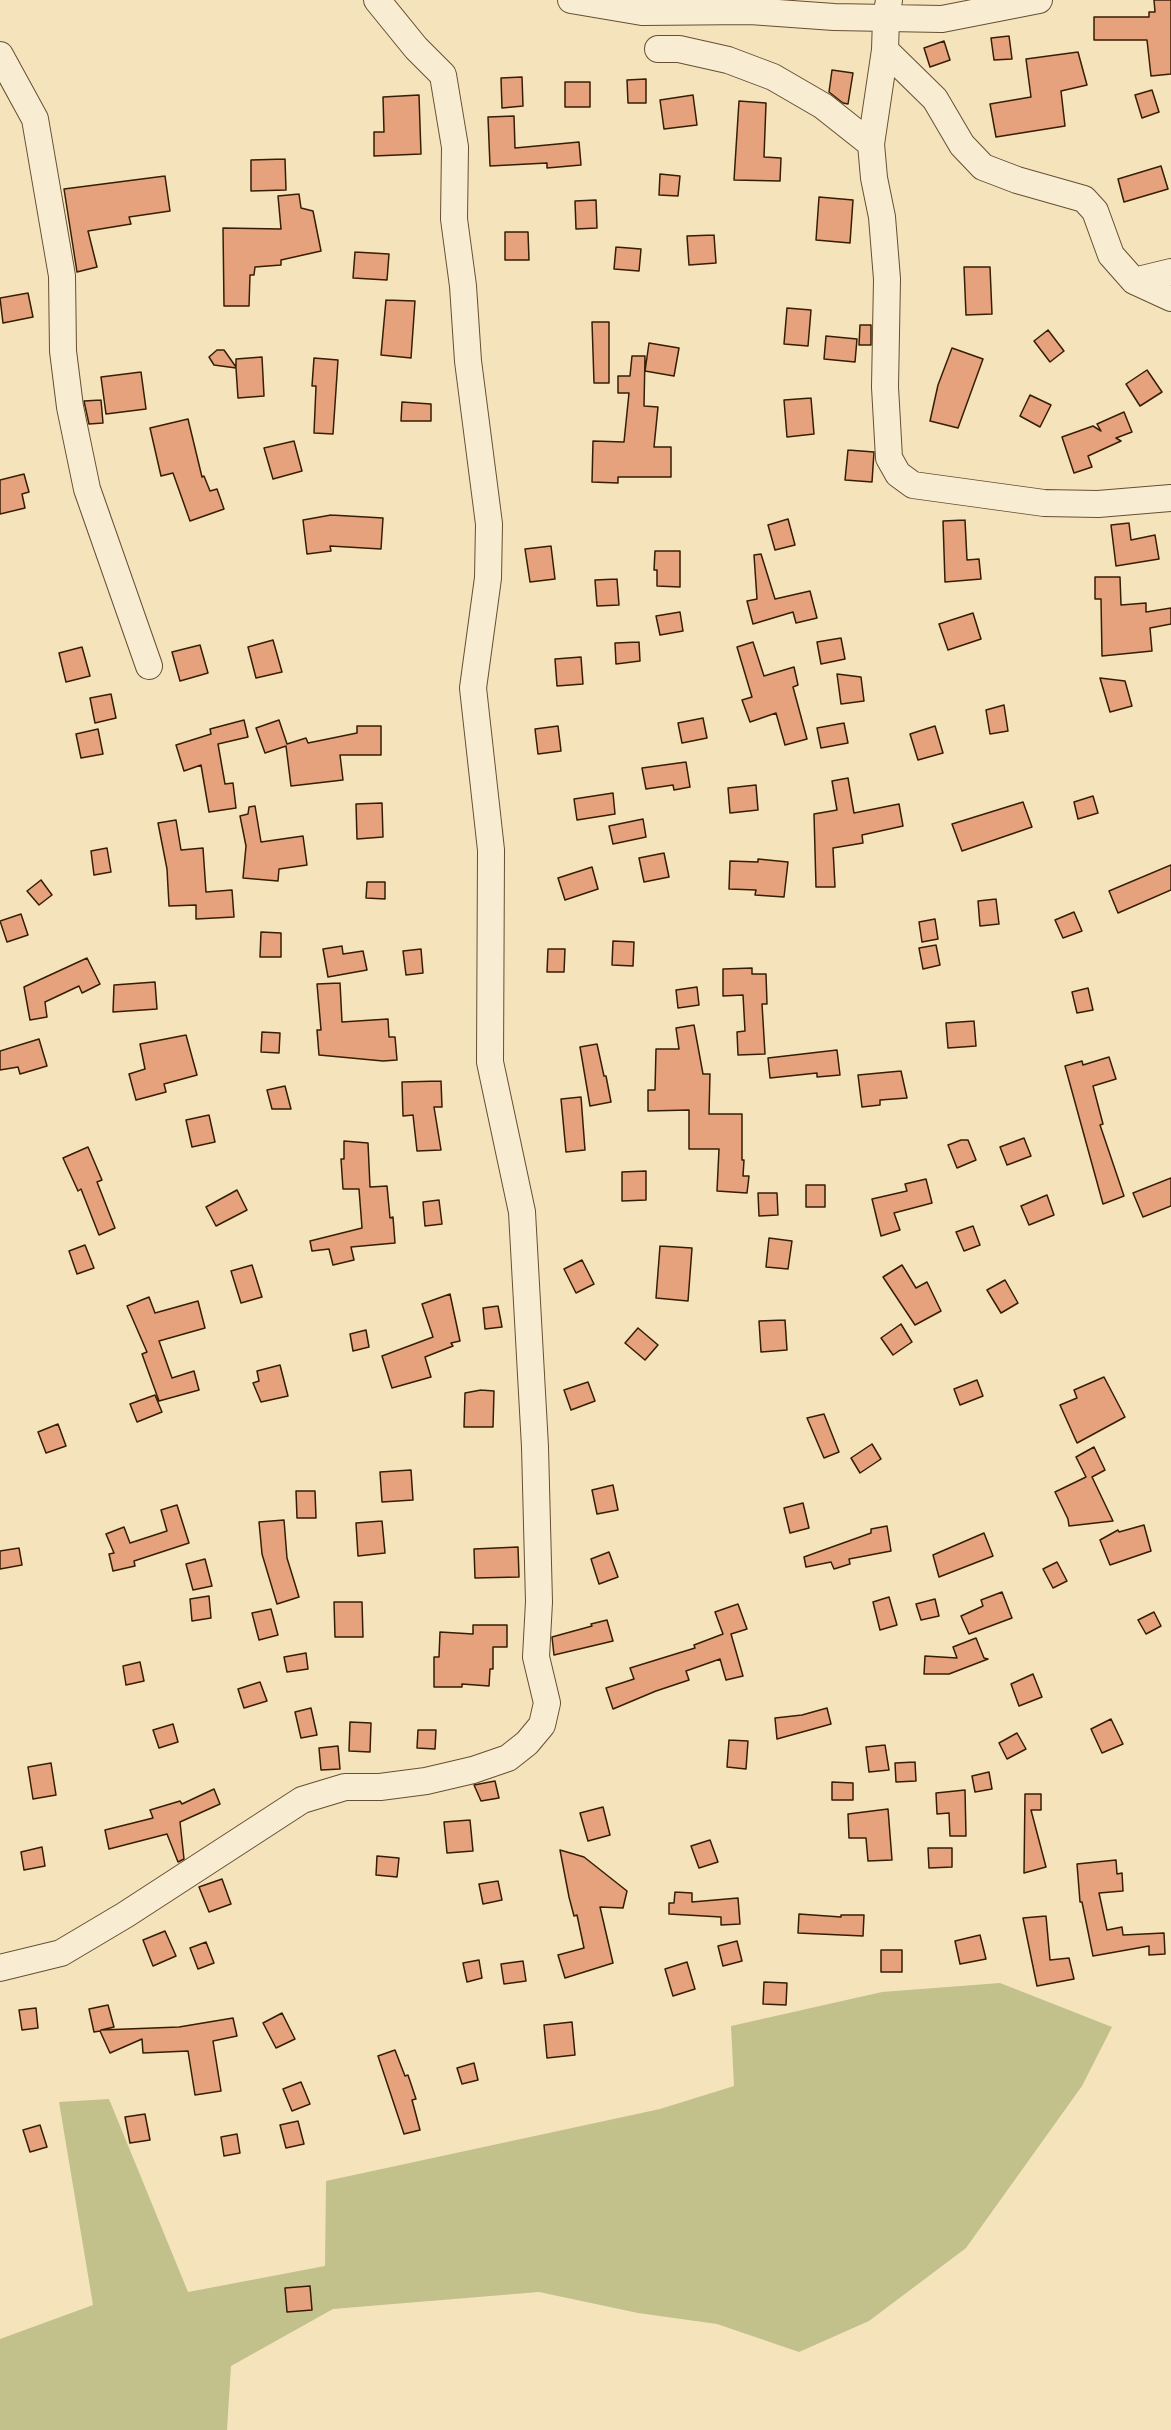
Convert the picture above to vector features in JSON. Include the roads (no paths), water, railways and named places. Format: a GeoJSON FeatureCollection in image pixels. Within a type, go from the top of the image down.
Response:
{"type":"FeatureCollection","features":[{"type":"Feature","properties":{"kind":"street"},"geometry":{"type":"LineString","coordinates":[[0,1968],[61,1953],[125,1915],[302,1800],[345,1787],[380,1787],[426,1781],[473,1770],[508,1758],[527,1743],[542,1725],[547,1703],[536,1657],[538,1602],[535,1447],[522,1212],[490,1062],[491,850],[473,688],[488,578],[489,524],[468,361],[463,286],[454,219],[455,147],[443,75],[416,48],[377,0]]}},
{"type":"Feature","properties":{"kind":"street"},"geometry":{"type":"LineString","coordinates":[[571,0],[642,12],[888,9],[902,17],[942,19],[1039,0]]}},
{"type":"Feature","properties":{"kind":"street"},"geometry":{"type":"LineString","coordinates":[[888,9],[885,50],[871,144],[874,178],[882,217],[887,279],[885,387],[889,458],[898,474],[913,485],[1044,502],[1098,504],[1171,498]]}},
{"type":"Feature","properties":{"kind":"street"},"geometry":{"type":"LineString","coordinates":[[658,48],[680,49],[728,60],[773,77],[823,106],[871,144]]}},
{"type":"Feature","properties":{"kind":"street"},"geometry":{"type":"LineString","coordinates":[[885,50],[935,99],[962,145],[983,167],[1017,180],[1084,199],[1095,211],[1111,255],[1134,281],[1171,298]]}},
{"type":"Feature","properties":{"kind":"street"},"geometry":{"type":"LineString","coordinates":[[0,55],[34,119],[62,276],[63,351],[70,407],[87,489],[149,666]]}},
{"type":"Feature","properties":{"kind":"street"},"geometry":{"type":"LineString","coordinates":[[1134,281],[1171,272]]}}]}
